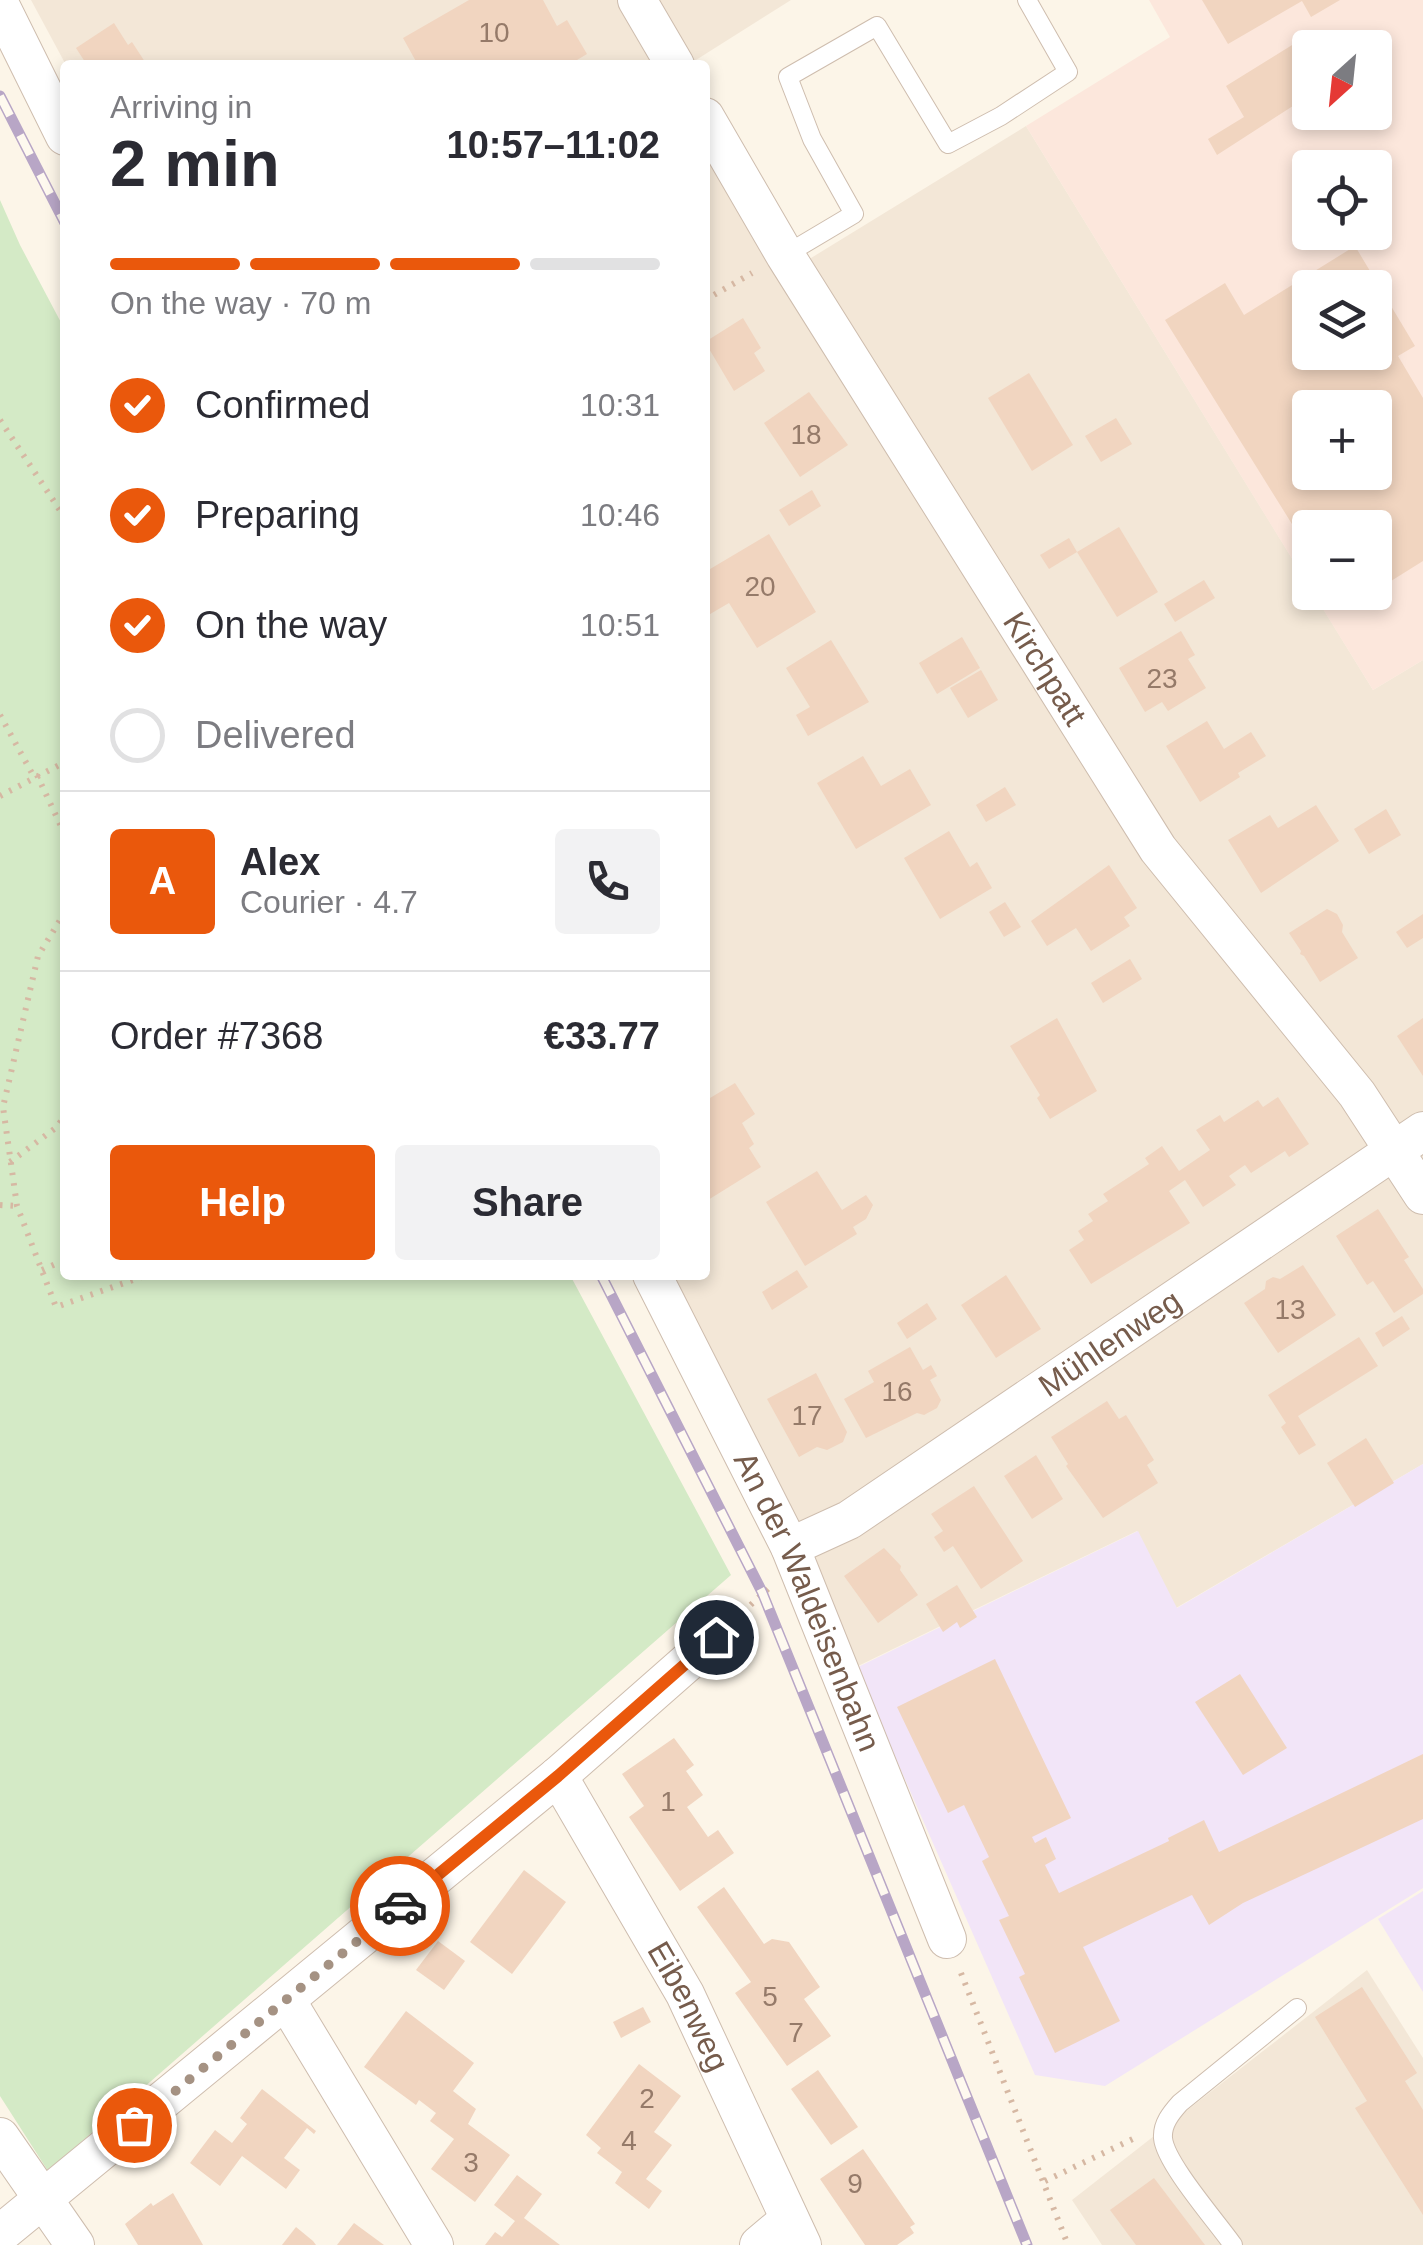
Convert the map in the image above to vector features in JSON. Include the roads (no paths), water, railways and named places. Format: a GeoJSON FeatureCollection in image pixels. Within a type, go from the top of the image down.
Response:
{"type":"FeatureCollection","features":[{"type":"Feature","properties":{"kind":"street"},"geometry":{"type":"LineString","coordinates":[[637,0],[671,60]]}},
{"type":"Feature","properties":{"kind":"street"},"geometry":{"type":"LineString","coordinates":[[0,5],[60,126]]}},
{"type":"Feature","properties":{"kind":"street","name":"Kirchpatt"},"geometry":{"type":"LineString","coordinates":[[710,126],[785,255],[1158,849],[1357,1094],[1409,1140],[1423,1195]]}},
{"type":"Feature","properties":{"kind":"street","name":"Mühlenweg"},"geometry":{"type":"LineString","coordinates":[[794,1557],[1409,1140]]}},
{"type":"Feature","properties":{"kind":"street","name":"An der Waldeisenbahn"},"geometry":{"type":"LineString","coordinates":[[655,1280],[794,1557],[947,1939]]}},
{"type":"Feature","properties":{"kind":"street"},"geometry":{"type":"LineString","coordinates":[[0,2234],[558,1776],[716,1637]]}},
{"type":"Feature","properties":{"kind":"street","name":"Eibenweg"},"geometry":{"type":"LineString","coordinates":[[558,1776],[685,1994],[795,2233]]}},
{"type":"Feature","properties":{"kind":"street"},"geometry":{"type":"LineString","coordinates":[[286,2000],[434,2245]]}},
{"type":"Feature","properties":{"kind":"street"},"geometry":{"type":"LineString","coordinates":[[0,2137],[75,2245]]}},
{"type":"Feature","properties":{"kind":"street"},"geometry":{"type":"LineString","coordinates":[[760,2245],[795,2233]]}},
{"type":"Feature","properties":{"kind":"lane"},"geometry":{"type":"LineString","coordinates":[[785,255],[854,214],[812,139],[788,77],[877,26],[948,144],[1068,72],[1027,0]]}},
{"type":"Feature","properties":{"kind":"lane"},"geometry":{"type":"LineString","coordinates":[[1233,2245],[1166,2153],[1162,2134],[1168,2116],[1180,2103],[1297,2008]]}},
{"type":"Feature","properties":{"kind":"railway"},"geometry":{"type":"LineString","coordinates":[[0,96],[60,213]]}},
{"type":"Feature","properties":{"kind":"railway"},"geometry":{"type":"LineString","coordinates":[[604,1280],[762,1592],[1027,2245]]}}]}
